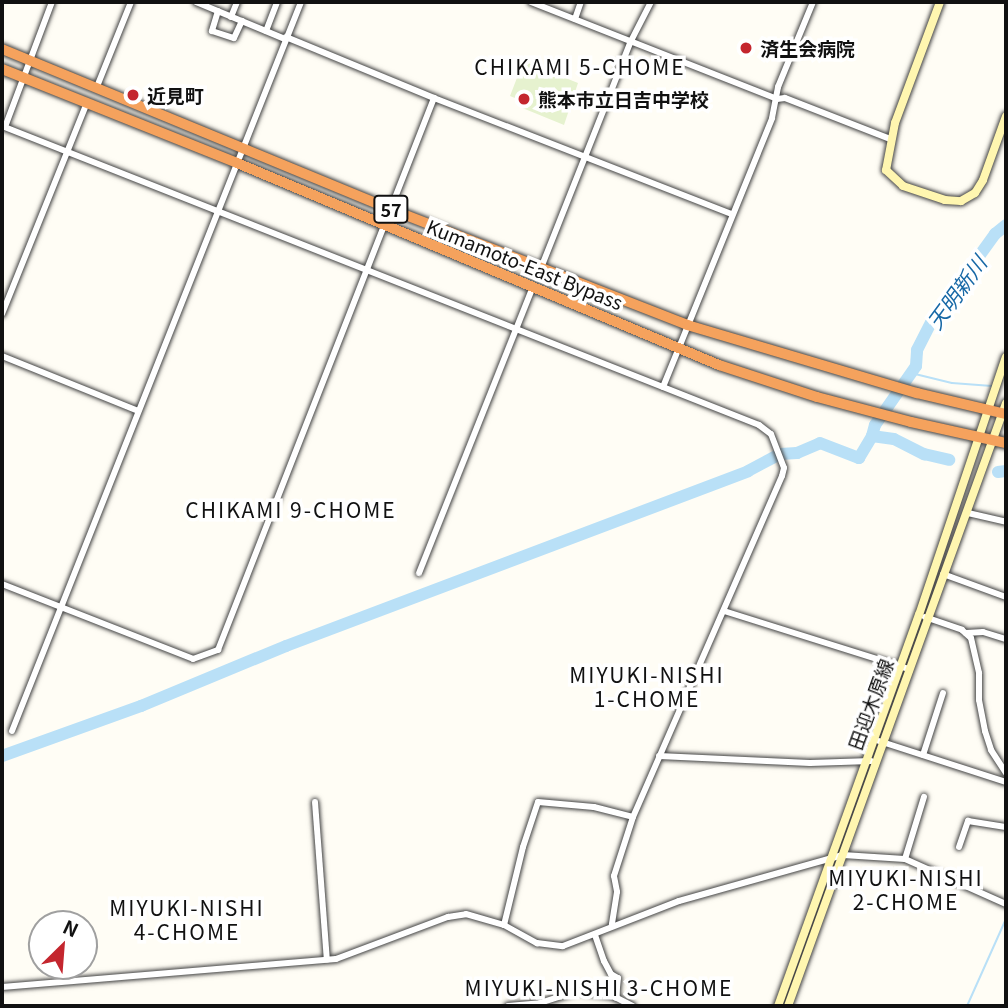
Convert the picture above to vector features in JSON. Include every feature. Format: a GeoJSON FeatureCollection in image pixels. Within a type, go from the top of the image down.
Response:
{"type":"FeatureCollection","features":[{"type":"Feature","properties":{"kind":"highway","name":"Kumamoto-East Bypass"},"geometry":{"type":"LineString","coordinates":[[2,49],[390,209],[687,325],[917,393],[987,410],[1005,410]]}},
{"type":"Feature","properties":{"kind":"highway","name":"Kumamoto-East Bypass"},"geometry":{"type":"LineString","coordinates":[[2,69],[237,163],[775,386],[1000,442]]}},
{"type":"Feature","properties":{"kind":"main road"},"geometry":{"type":"LineString","coordinates":[[940,2],[890,139],[885,167],[895,181],[945,200],[961,201],[975,193],[983,180],[1006,116]]}},
{"type":"Feature","properties":{"kind":"main road","name":"田迎木原線"},"geometry":{"type":"LineString","coordinates":[[778,1006],[905,668],[1006,358]]}},
{"type":"Feature","properties":{"kind":"main road","name":"田迎木原線"},"geometry":{"type":"LineString","coordinates":[[923,616],[1000,442],[1005,410]]}},
{"type":"Feature","properties":{"kind":"main road","name":"田迎木原線"},"geometry":{"type":"LineString","coordinates":[[789,1006],[842,855],[871,761]]}},
{"type":"Feature","properties":{"kind":"street"},"geometry":{"type":"LineString","coordinates":[[52,2],[32,62],[4,127],[759,425],[771,434],[784,468],[633,817],[614,876],[617,892],[612,925]]}},
{"type":"Feature","properties":{"kind":"street"},"geometry":{"type":"LineString","coordinates":[[96,89],[131,2]]}},
{"type":"Feature","properties":{"kind":"street"},"geometry":{"type":"LineString","coordinates":[[196,2],[732,214]]}},
{"type":"Feature","properties":{"kind":"street"},"geometry":{"type":"LineString","coordinates":[[231,16],[237,2]]}},
{"type":"Feature","properties":{"kind":"street"},"geometry":{"type":"LineString","coordinates":[[266,31],[277,2]]}},
{"type":"Feature","properties":{"kind":"street"},"geometry":{"type":"LineString","coordinates":[[12,730],[301,2]]}},
{"type":"Feature","properties":{"kind":"street"},"geometry":{"type":"LineString","coordinates":[[531,2],[777,99],[785,99],[890,139]]}},
{"type":"Feature","properties":{"kind":"street"},"geometry":{"type":"LineString","coordinates":[[575,19],[581,2]]}},
{"type":"Feature","properties":{"kind":"street"},"geometry":{"type":"LineString","coordinates":[[540,269],[631,41],[651,2]]}},
{"type":"Feature","properties":{"kind":"street"},"geometry":{"type":"LineString","coordinates":[[663,387],[813,2]]}},
{"type":"Feature","properties":{"kind":"street"},"geometry":{"type":"LineString","coordinates":[[218,11],[212,31],[234,38],[242,21]]}},
{"type":"Feature","properties":{"kind":"street"},"geometry":{"type":"LineString","coordinates":[[2,584],[193,659],[218,650],[434,98]]}},
{"type":"Feature","properties":{"kind":"street"},"geometry":{"type":"LineString","coordinates":[[2,314],[87,103]]}},
{"type":"Feature","properties":{"kind":"street"},"geometry":{"type":"LineString","coordinates":[[419,573],[533,286]]}},
{"type":"Feature","properties":{"kind":"street"},"geometry":{"type":"LineString","coordinates":[[2,356],[138,411]]}},
{"type":"Feature","properties":{"kind":"street"},"geometry":{"type":"LineString","coordinates":[[968,513],[1006,523]]}},
{"type":"Feature","properties":{"kind":"street"},"geometry":{"type":"LineString","coordinates":[[943,574],[1006,597]]}},
{"type":"Feature","properties":{"kind":"street"},"geometry":{"type":"LineString","coordinates":[[724,611],[905,668]]}},
{"type":"Feature","properties":{"kind":"street"},"geometry":{"type":"LineString","coordinates":[[923,616],[966,633],[971,638],[979,673],[979,700],[985,731],[991,750],[1006,771]]}},
{"type":"Feature","properties":{"kind":"street"},"geometry":{"type":"LineString","coordinates":[[966,633],[983,632],[1006,639]]}},
{"type":"Feature","properties":{"kind":"street"},"geometry":{"type":"LineString","coordinates":[[923,755],[943,693]]}},
{"type":"Feature","properties":{"kind":"street"},"geometry":{"type":"LineString","coordinates":[[879,740],[1006,782]]}},
{"type":"Feature","properties":{"kind":"street"},"geometry":{"type":"LineString","coordinates":[[659,756],[810,763],[871,761]]}},
{"type":"Feature","properties":{"kind":"street"},"geometry":{"type":"LineString","coordinates":[[905,859],[924,797]]}},
{"type":"Feature","properties":{"kind":"street"},"geometry":{"type":"LineString","coordinates":[[315,802],[327,960]]}},
{"type":"Feature","properties":{"kind":"street"},"geometry":{"type":"LineString","coordinates":[[503,925],[523,847],[538,802],[594,807],[633,817]]}},
{"type":"Feature","properties":{"kind":"street"},"geometry":{"type":"LineString","coordinates":[[959,847],[968,821],[1006,827]]}},
{"type":"Feature","properties":{"kind":"street"},"geometry":{"type":"LineString","coordinates":[[2,987],[327,960],[448,917],[466,914],[503,925],[546,945],[564,946],[679,901],[842,855],[905,859],[1006,903]]}},
{"type":"Feature","properties":{"kind":"street"},"geometry":{"type":"LineString","coordinates":[[595,935],[604,961],[611,974],[618,978],[616,998]]}},
{"type":"Feature","properties":{"kind":"street"},"geometry":{"type":"LineString","coordinates":[[508,1006],[540,1003],[578,991],[616,998],[633,1006]]}},
{"type":"Feature","properties":{"kind":"green space"},"geometry":{"type":"Polygon","coordinates":[[[518,59],[578,83],[564,125],[520,107],[522,101],[510,96],[520,70],[516,65],[518,59]]]}},
{"type":"Feature","properties":{"kind":"waterway","name":"天明新川"},"geometry":{"type":"LineString","coordinates":[[872,436],[875,425],[916,366],[917,350],[931,323],[995,234],[1006,225]]}},
{"type":"Feature","properties":{"kind":"waterway"},"geometry":{"type":"LineString","coordinates":[[911,373],[952,383],[992,386]]}},
{"type":"Feature","properties":{"kind":"waterway"},"geometry":{"type":"LineString","coordinates":[[2,756],[141,706],[286,646],[748,471],[780,454],[797,453],[820,443],[859,458],[872,436],[894,439],[924,454],[949,460]]}},
{"type":"Feature","properties":{"kind":"waterway"},"geometry":{"type":"LineString","coordinates":[[998,472],[1006,471]]}},
{"type":"Feature","properties":{"kind":"waterway"},"geometry":{"type":"LineString","coordinates":[[967,1006],[1006,919]]}},
{"type":"Feature","properties":{"kind":"place","name":"済生会病院"},"geometry":{"type":"Point","coordinates":[746,48]}},
{"type":"Feature","properties":{"kind":"place","name":"近見町"},"geometry":{"type":"Point","coordinates":[133,95]}},
{"type":"Feature","properties":{"kind":"place","name":"熊本市立日吉中学校"},"geometry":{"type":"Point","coordinates":[524,99]}},
{"type":"Feature","properties":{"kind":"district","name":"CHIKAMI 5-CHOME"},"geometry":{"type":"Point","coordinates":[580,66]}},
{"type":"Feature","properties":{"kind":"district","name":"CHIKAMI 9-CHOME"},"geometry":{"type":"Point","coordinates":[291,509]}},
{"type":"Feature","properties":{"kind":"district","name":"MIYUKI-NISHI 1-CHOME"},"geometry":{"type":"Point","coordinates":[647,686]}},
{"type":"Feature","properties":{"kind":"district","name":"MIYUKI-NISHI 2-CHOME"},"geometry":{"type":"Point","coordinates":[906,889]}},
{"type":"Feature","properties":{"kind":"district","name":"MIYUKI-NISHI 4-CHOME"},"geometry":{"type":"Point","coordinates":[187,919]}},
{"type":"Feature","properties":{"kind":"district","name":"MIYUKI-NISHI 3-CHOME"},"geometry":{"type":"Point","coordinates":[599,987]}}]}
